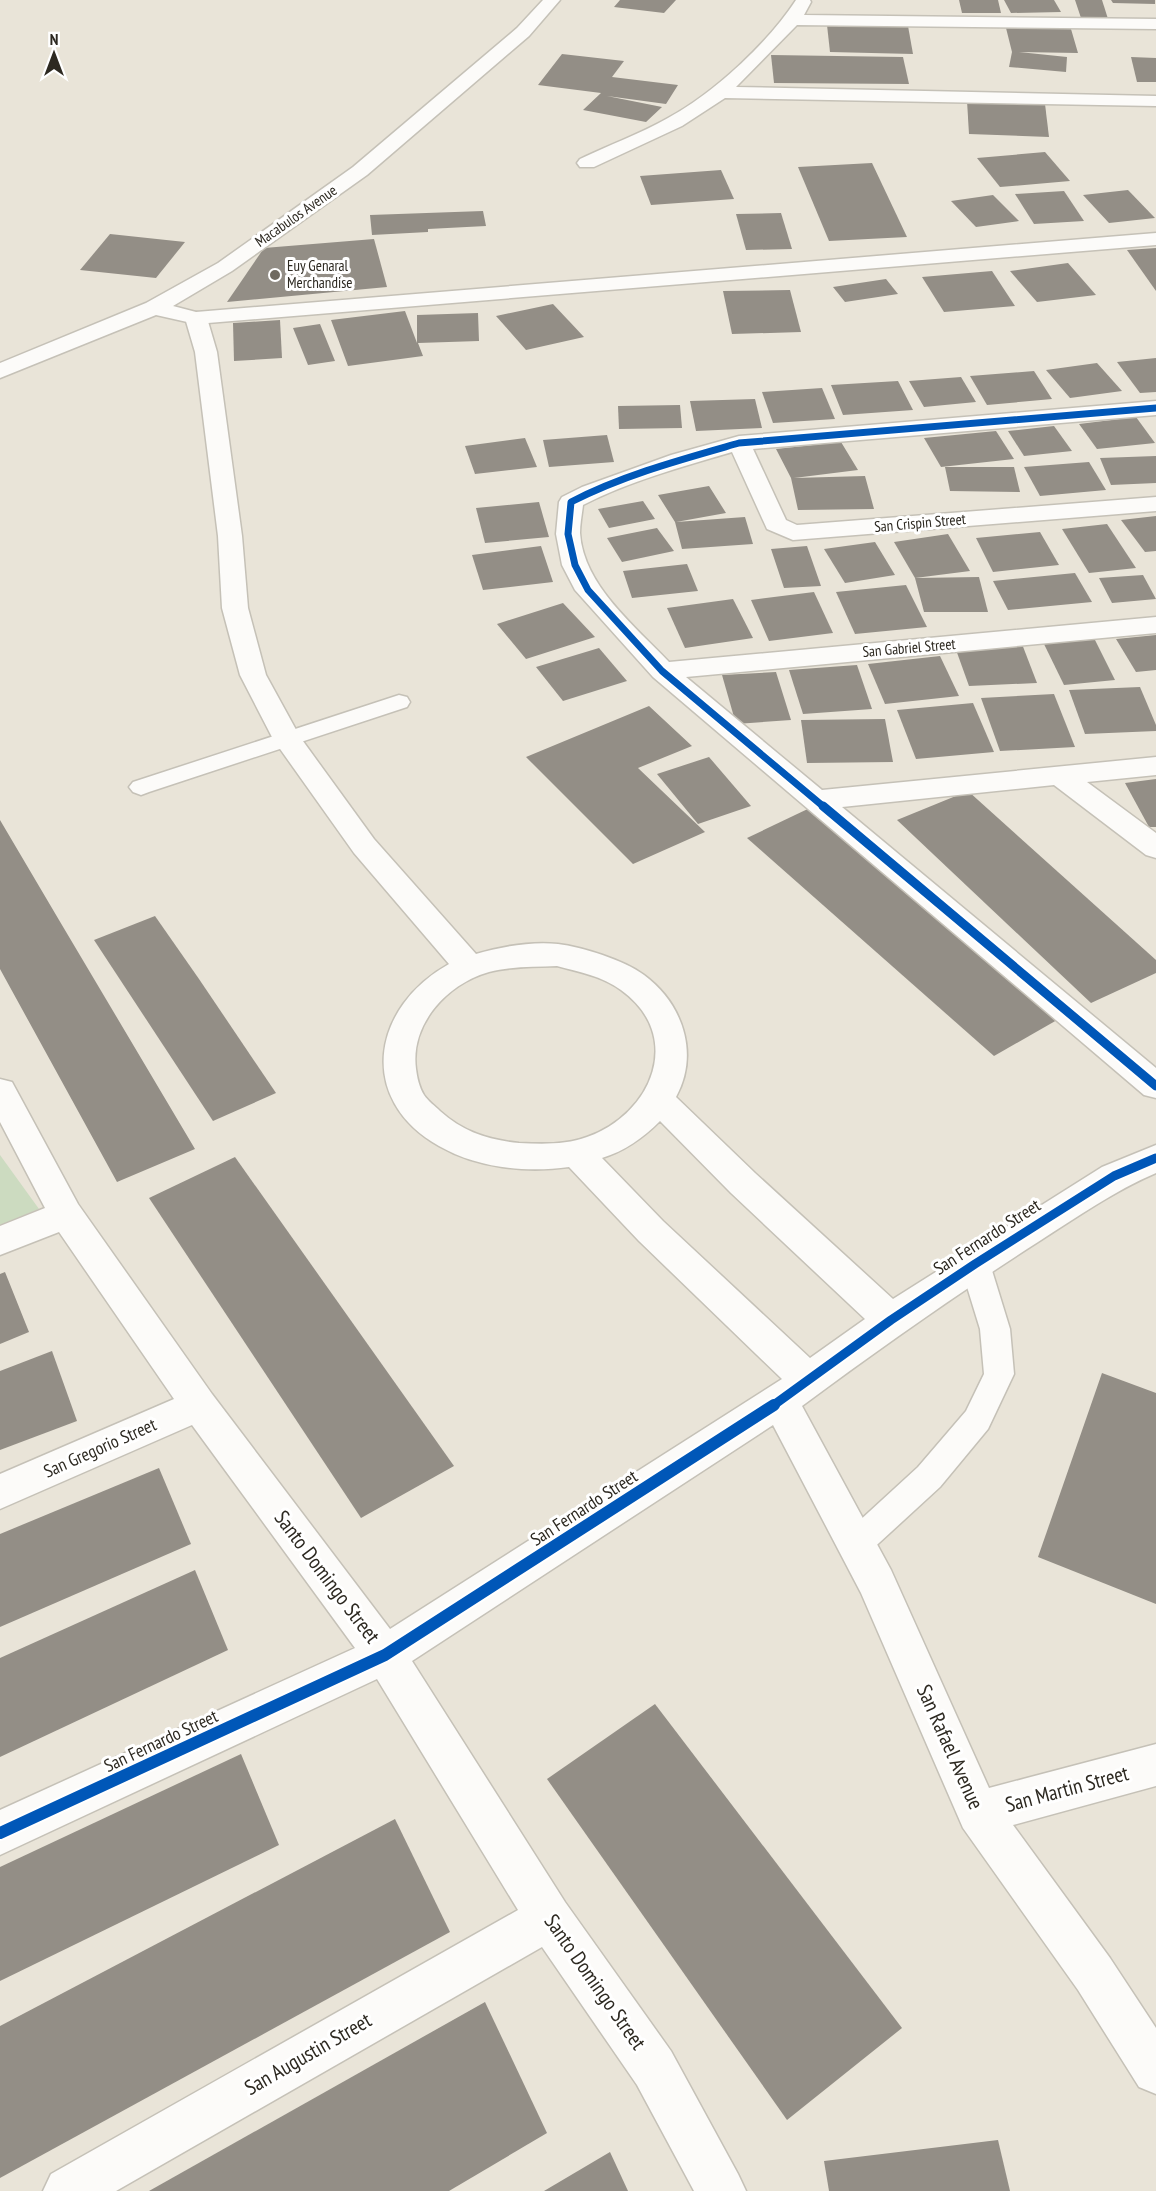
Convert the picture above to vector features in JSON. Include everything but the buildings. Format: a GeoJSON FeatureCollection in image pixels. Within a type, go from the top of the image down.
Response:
{"type":"FeatureCollection","features":[{"type":"Feature","properties":{"kind":"street","name":"Macabulos Avenue"},"geometry":{"type":"LineString","coordinates":[[0,371],[154,308],[225,267],[360,171],[523,32],[552,0]]}},
{"type":"Feature","properties":{"kind":"street"},"geometry":{"type":"LineString","coordinates":[[587,163],[675,122],[721,92],[792,20],[804,0]]}},
{"type":"Feature","properties":{"kind":"street"},"geometry":{"type":"LineString","coordinates":[[792,20],[1156,24]]}},
{"type":"Feature","properties":{"kind":"street"},"geometry":{"type":"LineString","coordinates":[[721,92],[1156,101]]}},
{"type":"Feature","properties":{"kind":"street"},"geometry":{"type":"LineString","coordinates":[[154,308],[196,318],[1156,238]]}},
{"type":"Feature","properties":{"kind":"street"},"geometry":{"type":"LineString","coordinates":[[196,318],[206,352],[230,536],[235,608],[253,675],[287,739],[364,846],[470,968]]}},
{"type":"Feature","properties":{"kind":"street"},"geometry":{"type":"LineString","coordinates":[[1156,408],[739,443],[679,460],[590,492],[571,502],[568,534],[575,565],[588,590],[662,671],[1156,1086]]}},
{"type":"Feature","properties":{"kind":"street","name":"San Crispin Street"},"geometry":{"type":"LineString","coordinates":[[739,443],[776,524],[793,533],[1156,504]]}},
{"type":"Feature","properties":{"kind":"street","name":"San Gabriel Street"},"geometry":{"type":"LineString","coordinates":[[662,671],[1156,625]]}},
{"type":"Feature","properties":{"kind":"street"},"geometry":{"type":"LineString","coordinates":[[814,800],[1156,766]]}},
{"type":"Feature","properties":{"kind":"street"},"geometry":{"type":"LineString","coordinates":[[1060,776],[1156,848]]}},
{"type":"Feature","properties":{"kind":"street"},"geometry":{"type":"LineString","coordinates":[[557,955],[600,965],[633,983],[657,1008],[672,1038],[672,1070],[659,1100],[638,1122],[610,1141],[576,1153],[527,1158],[479,1149],[438,1130],[410,1100],[398,1066],[400,1036],[414,1009],[438,985],[470,968],[512,956],[557,955]]}},
{"type":"Feature","properties":{"kind":"street","name":"Santo Domingo Street"},"geometry":{"type":"LineString","coordinates":[[0,1091],[66,1214],[199,1405],[385,1655],[549,1918],[654,2068],[721,2191]]}},
{"type":"Feature","properties":{"kind":"street"},"geometry":{"type":"LineString","coordinates":[[659,1100],[743,1183],[891,1320]]}},
{"type":"Feature","properties":{"kind":"street","name":"San Rafael Avenue"},"geometry":{"type":"LineString","coordinates":[[576,1153],[651,1231],[794,1391],[856,1544],[877,1583],[978,1814],[1094,1974],[1156,2070]]}},
{"type":"Feature","properties":{"kind":"street","name":"San Fernardo Street"},"geometry":{"type":"LineString","coordinates":[[0,1833],[385,1655],[794,1391],[891,1320],[975,1264],[1114,1176],[1156,1158]]}},
{"type":"Feature","properties":{"kind":"street"},"geometry":{"type":"LineString","coordinates":[[0,1241],[66,1214]]}},
{"type":"Feature","properties":{"kind":"street","name":"San Gregorio Street"},"geometry":{"type":"LineString","coordinates":[[0,1492],[199,1405]]}},
{"type":"Feature","properties":{"kind":"street","name":"San Martin Street"},"geometry":{"type":"LineString","coordinates":[[978,1814],[1156,1765]]}},
{"type":"Feature","properties":{"kind":"street","name":"San Augustin Street"},"geometry":{"type":"LineString","coordinates":[[68,2191],[549,1918]]}},
{"type":"Feature","properties":{"kind":"lane"},"geometry":{"type":"LineString","coordinates":[[141,787],[399,702]]}},
{"type":"Feature","properties":{"kind":"lane"},"geometry":{"type":"LineString","coordinates":[[856,1544],[935,1469],[976,1420],[999,1374],[995,1329],[975,1264]]}},
{"type":"Feature","properties":{"kind":"green space"},"geometry":{"type":"Polygon","coordinates":[[[0,1155],[39,1209],[0,1225],[0,1155]]]}},
{"type":"Feature","properties":{"kind":"cycle path"},"geometry":{"type":"LineString","coordinates":[[1156,408],[739,443],[679,460],[590,492],[571,502],[568,534],[575,565],[588,590],[662,671],[1156,1086]]}},
{"type":"Feature","properties":{"kind":"cycle path"},"geometry":{"type":"LineString","coordinates":[[0,1833],[385,1655],[780,1401],[891,1320],[975,1264],[1114,1176],[1156,1158]]}},
{"type":"Feature","properties":{"kind":"place","name":"Euy Genaral Merchandise"},"geometry":{"type":"Point","coordinates":[275,275]}}]}
